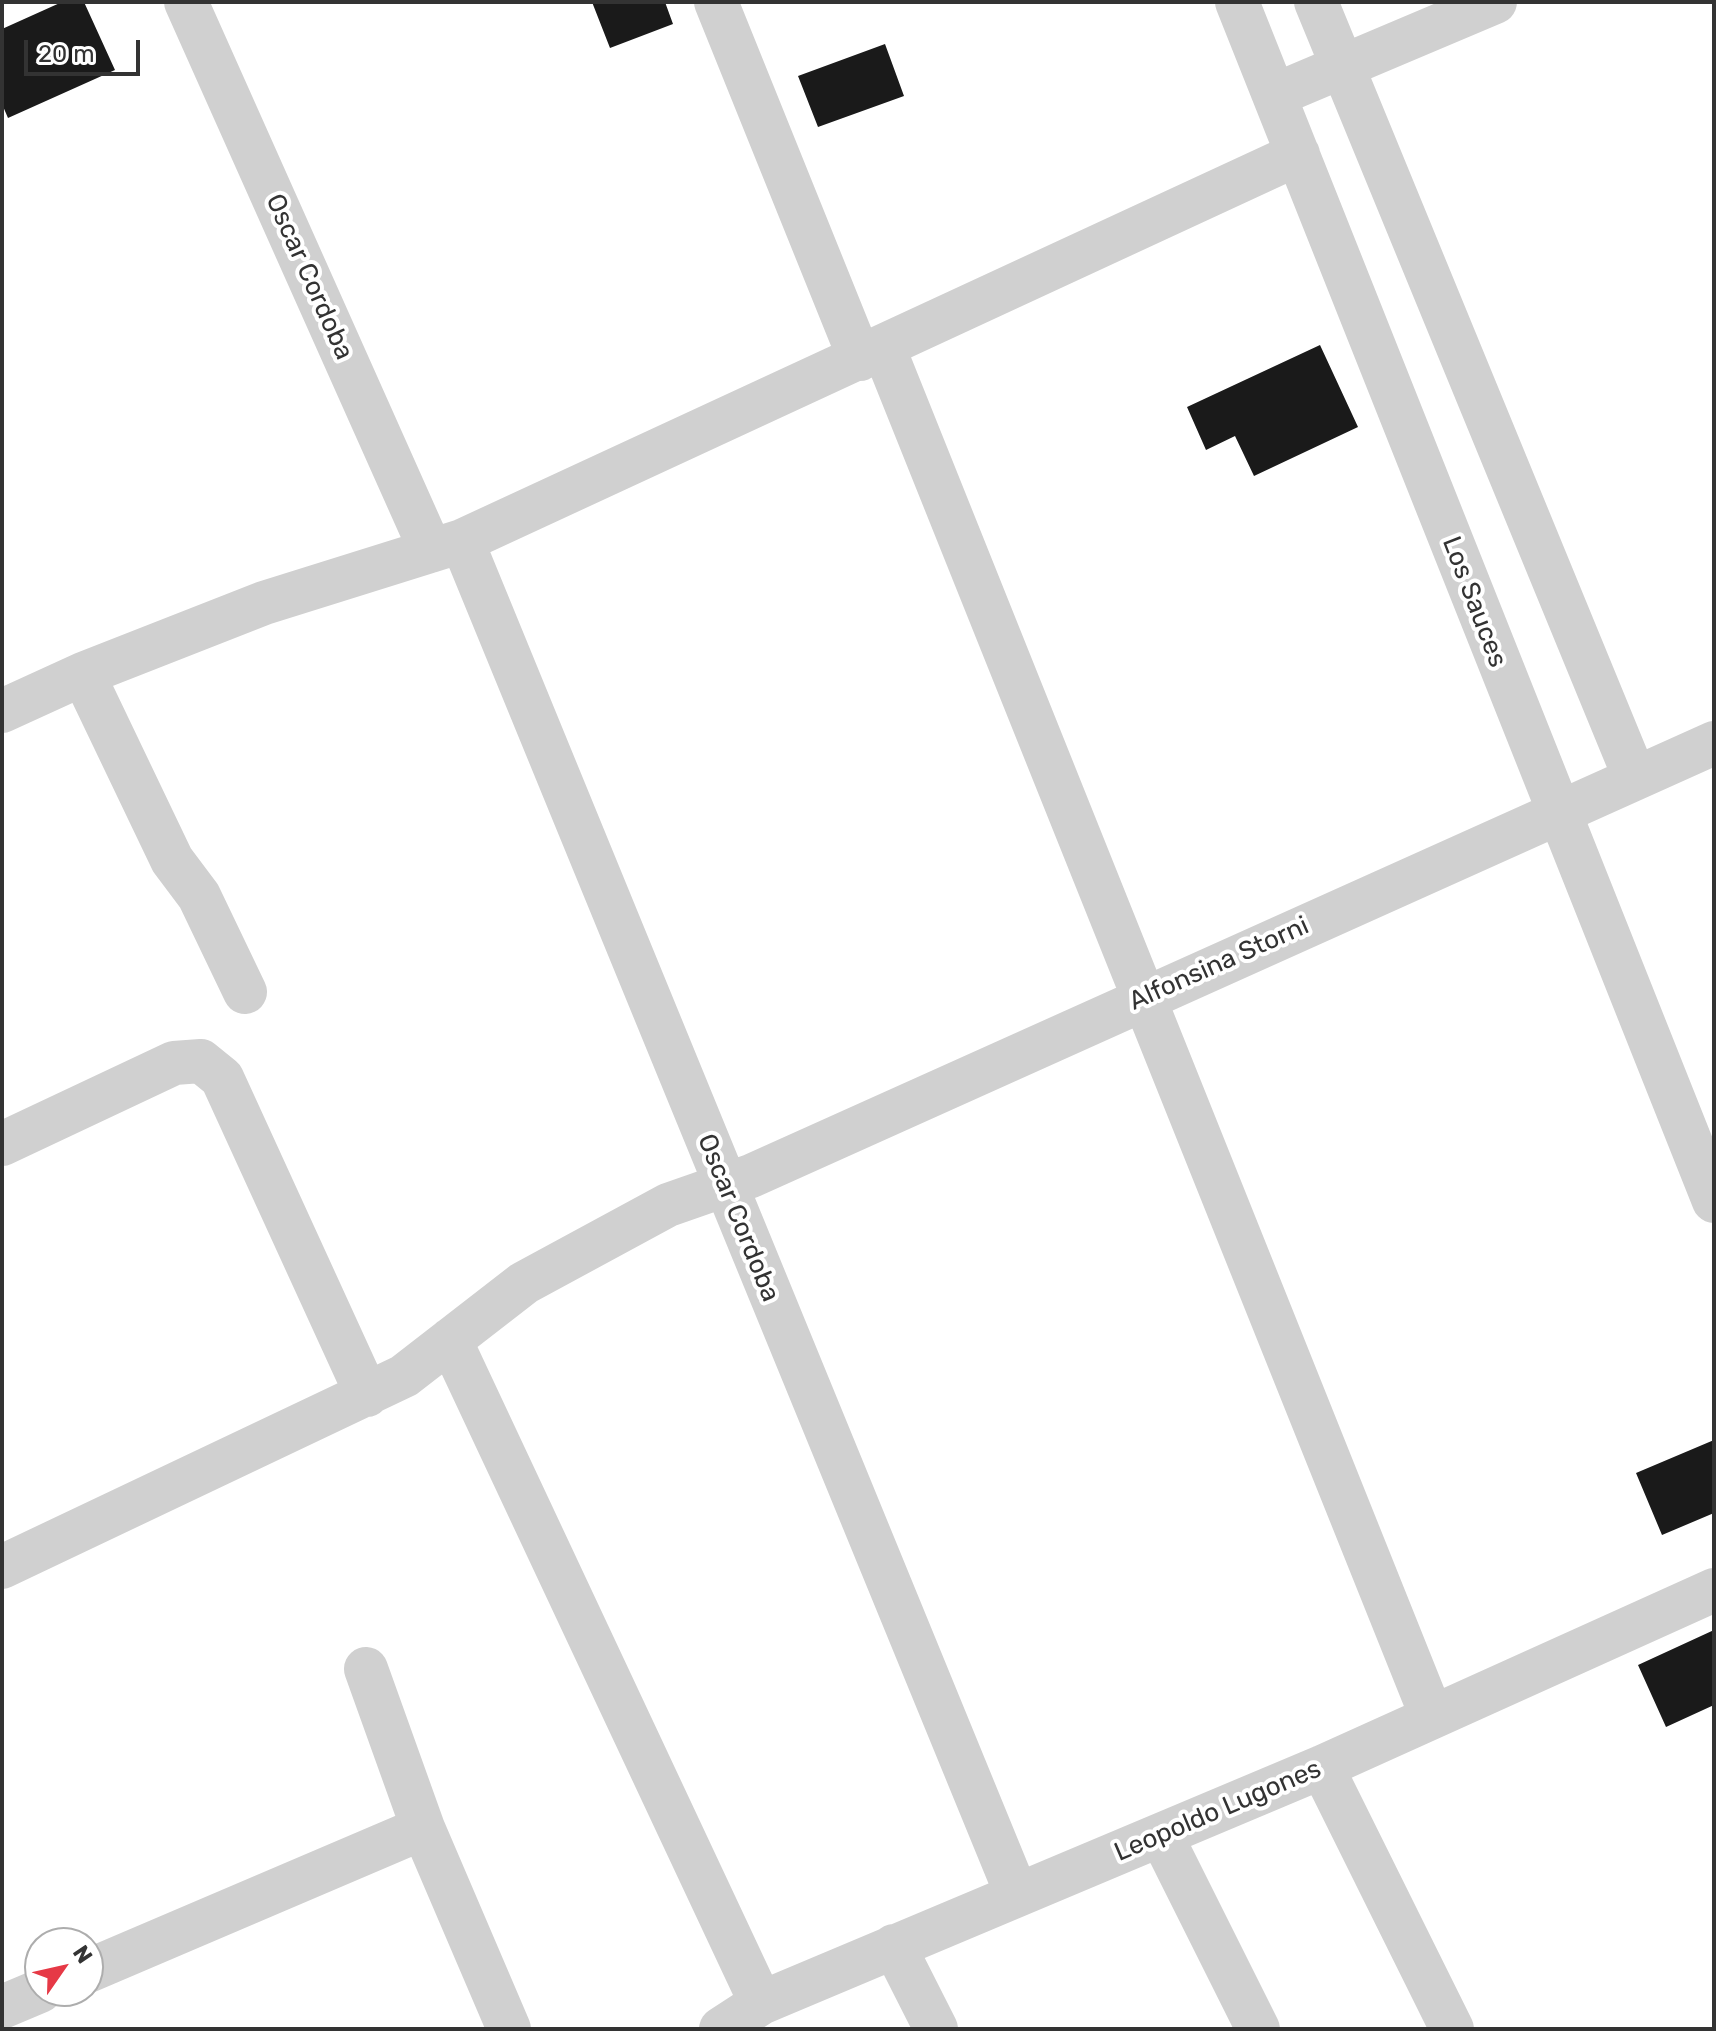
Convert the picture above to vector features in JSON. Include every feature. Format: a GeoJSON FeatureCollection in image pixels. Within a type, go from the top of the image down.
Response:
{"type":"FeatureCollection","features":[{"type":"Feature","properties":{"kind":"street","name":"Oscar Cordoba"},"geometry":{"type":"LineString","coordinates":[[186,2],[446,546],[725,1185],[1017,1895]]}},
{"type":"Feature","properties":{"kind":"street"},"geometry":{"type":"LineString","coordinates":[[716,2],[872,354],[1146,998],[1432,1717]]}},
{"type":"Feature","properties":{"kind":"street","name":"Los Sauces"},"geometry":{"type":"LineString","coordinates":[[1237,2],[1714,1201]]}},
{"type":"Feature","properties":{"kind":"street"},"geometry":{"type":"LineString","coordinates":[[1316,2],[1635,778]]}},
{"type":"Feature","properties":{"kind":"street"},"geometry":{"type":"LineString","coordinates":[[1275,95],[1344,69],[1495,2]]}},
{"type":"Feature","properties":{"kind":"street"},"geometry":{"type":"LineString","coordinates":[[2,711],[83,674],[264,603],[446,546],[872,354],[1298,154]]}},
{"type":"Feature","properties":{"kind":"street"},"geometry":{"type":"LineString","coordinates":[[83,674],[172,860],[199,896],[245,992]]}},
{"type":"Feature","properties":{"kind":"street","name":"Alfonsina Storni"},"geometry":{"type":"LineString","coordinates":[[2,1567],[404,1376],[524,1283],[668,1205],[725,1185],[1714,743]]}},
{"type":"Feature","properties":{"kind":"street"},"geometry":{"type":"LineString","coordinates":[[2,1144],[174,1063],[201,1061],[222,1078],[367,1395]]}},
{"type":"Feature","properties":{"kind":"street"},"geometry":{"type":"LineString","coordinates":[[450,1340],[761,2003]]}},
{"type":"Feature","properties":{"kind":"street","name":"Leopoldo Lugones"},"geometry":{"type":"LineString","coordinates":[[721,2029],[761,2003],[1322,1767],[1714,1590]]}},
{"type":"Feature","properties":{"kind":"street"},"geometry":{"type":"LineString","coordinates":[[366,1669],[423,1828],[509,2029]]}},
{"type":"Feature","properties":{"kind":"street"},"geometry":{"type":"LineString","coordinates":[[1322,1767],[1452,2029]]}},
{"type":"Feature","properties":{"kind":"street"},"geometry":{"type":"LineString","coordinates":[[104,1964],[423,1828]]}},
{"type":"Feature","properties":{"kind":"street"},"geometry":{"type":"LineString","coordinates":[[1161,1835],[1258,2029]]}},
{"type":"Feature","properties":{"kind":"street"},"geometry":{"type":"LineString","coordinates":[[894,1946],[936,2029]]}},
{"type":"Feature","properties":{"kind":"street"},"geometry":{"type":"LineString","coordinates":[[2,2007],[24,1998]]}},
{"type":"Feature","properties":{"kind":"building"},"geometry":{"type":"Polygon","coordinates":[[[62,2],[84,2],[115,70],[8,118],[2,104],[2,29],[62,2]]]}},
{"type":"Feature","properties":{"kind":"building"},"geometry":{"type":"Polygon","coordinates":[[[592,2],[665,2],[673,24],[610,48],[592,2]]]}},
{"type":"Feature","properties":{"kind":"building"},"geometry":{"type":"Polygon","coordinates":[[[885,44],[904,96],[818,127],[798,76],[885,44]]]}},
{"type":"Feature","properties":{"kind":"building"},"geometry":{"type":"Polygon","coordinates":[[[1320,345],[1358,427],[1254,476],[1235,436],[1206,450],[1187,407],[1320,345]]]}},
{"type":"Feature","properties":{"kind":"building"},"geometry":{"type":"Polygon","coordinates":[[[1714,1440],[1714,1513],[1662,1535],[1636,1473],[1714,1440]]]}},
{"type":"Feature","properties":{"kind":"building"},"geometry":{"type":"Polygon","coordinates":[[[1714,1630],[1714,1705],[1666,1727],[1638,1665],[1714,1630]]]}}]}
